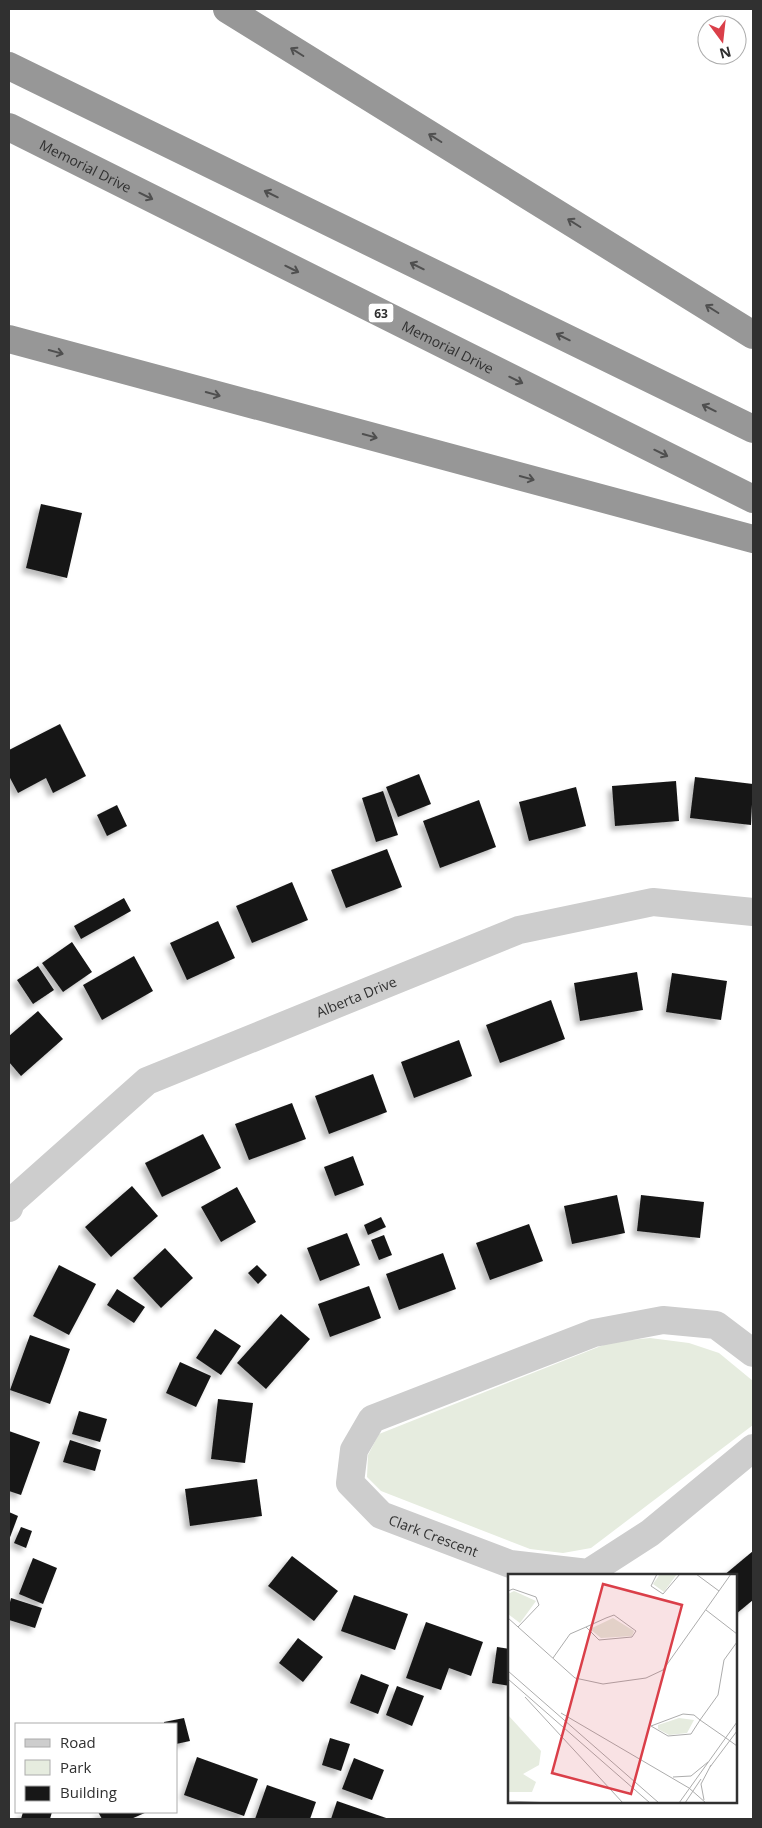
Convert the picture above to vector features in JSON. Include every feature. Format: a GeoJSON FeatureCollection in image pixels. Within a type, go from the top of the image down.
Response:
{"type":"FeatureCollection","features":[{"type":"Feature","properties":{"kind":"highway"},"geometry":{"type":"LineString","coordinates":[[227,9],[753,335]]}},
{"type":"Feature","properties":{"kind":"highway"},"geometry":{"type":"LineString","coordinates":[[9,66],[753,429]]}},
{"type":"Feature","properties":{"kind":"highway","name":"Memorial Drive"},"geometry":{"type":"LineString","coordinates":[[9,128],[753,499]]}},
{"type":"Feature","properties":{"kind":"highway"},"geometry":{"type":"LineString","coordinates":[[9,339],[753,539]]}},
{"type":"Feature","properties":{"kind":"street","name":"Alberta Drive"},"geometry":{"type":"LineString","coordinates":[[9,1208],[11,1202],[147,1081],[519,930],[653,902],[753,912]]}},
{"type":"Feature","properties":{"kind":"street","name":"Clark Crescent"},"geometry":{"type":"LineString","coordinates":[[753,1352],[716,1325],[663,1320],[594,1333],[372,1419],[354,1450],[350,1483],[381,1514],[510,1564],[588,1573],[650,1533],[753,1448]]}},
{"type":"Feature","properties":{"kind":"green space"},"geometry":{"type":"Polygon","coordinates":[[[650,1338],[689,1343],[719,1353],[753,1381],[753,1425],[591,1548],[563,1553],[530,1549],[381,1491],[367,1477],[368,1455],[379,1434],[611,1342],[650,1338]]]}},
{"type":"Feature","properties":{"kind":"building"},"geometry":{"type":"Polygon","coordinates":[[[41,504],[82,513],[67,578],[26,568],[41,504]]]}},
{"type":"Feature","properties":{"kind":"building"},"geometry":{"type":"Polygon","coordinates":[[[60,724],[86,776],[53,793],[46,778],[18,793],[9,776],[9,750],[60,724]]]}},
{"type":"Feature","properties":{"kind":"building"},"geometry":{"type":"Polygon","coordinates":[[[419,774],[431,804],[398,817],[386,787],[419,774]]]}},
{"type":"Feature","properties":{"kind":"building"},"geometry":{"type":"Polygon","coordinates":[[[695,777],[753,784],[751,825],[690,818],[695,777]]]}},
{"type":"Feature","properties":{"kind":"building"},"geometry":{"type":"Polygon","coordinates":[[[676,781],[679,821],[615,826],[612,786],[676,781]]]}},
{"type":"Feature","properties":{"kind":"building"},"geometry":{"type":"Polygon","coordinates":[[[576,787],[586,826],[529,841],[519,802],[576,787]]]}},
{"type":"Feature","properties":{"kind":"building"},"geometry":{"type":"Polygon","coordinates":[[[383,791],[398,835],[376,842],[362,798],[383,791]]]}},
{"type":"Feature","properties":{"kind":"building"},"geometry":{"type":"Polygon","coordinates":[[[479,800],[496,847],[440,868],[423,821],[479,800]]]}},
{"type":"Feature","properties":{"kind":"building"},"geometry":{"type":"Polygon","coordinates":[[[117,805],[127,826],[107,836],[97,815],[117,805]]]}},
{"type":"Feature","properties":{"kind":"building"},"geometry":{"type":"Polygon","coordinates":[[[387,849],[402,887],[346,908],[331,870],[387,849]]]}},
{"type":"Feature","properties":{"kind":"building"},"geometry":{"type":"Polygon","coordinates":[[[292,882],[308,920],[252,943],[236,906],[292,882]]]}},
{"type":"Feature","properties":{"kind":"building"},"geometry":{"type":"Polygon","coordinates":[[[124,898],[131,911],[81,939],[74,926],[124,898]]]}},
{"type":"Feature","properties":{"kind":"building"},"geometry":{"type":"Polygon","coordinates":[[[218,921],[235,958],[187,980],[170,943],[218,921]]]}},
{"type":"Feature","properties":{"kind":"building"},"geometry":{"type":"Polygon","coordinates":[[[72,942],[92,972],[63,992],[42,963],[72,942]]]}},
{"type":"Feature","properties":{"kind":"building"},"geometry":{"type":"Polygon","coordinates":[[[134,956],[153,991],[102,1020],[83,985],[134,956]]]}},
{"type":"Feature","properties":{"kind":"building"},"geometry":{"type":"Polygon","coordinates":[[[38,966],[54,990],[33,1004],[17,980],[38,966]]]}},
{"type":"Feature","properties":{"kind":"building"},"geometry":{"type":"Polygon","coordinates":[[[637,972],[643,1010],[580,1021],[574,983],[637,972]]]}},
{"type":"Feature","properties":{"kind":"building"},"geometry":{"type":"Polygon","coordinates":[[[672,973],[727,981],[721,1020],[666,1012],[672,973]]]}},
{"type":"Feature","properties":{"kind":"building"},"geometry":{"type":"Polygon","coordinates":[[[551,1000],[565,1039],[500,1063],[486,1025],[551,1000]]]}},
{"type":"Feature","properties":{"kind":"building"},"geometry":{"type":"Polygon","coordinates":[[[38,1011],[63,1039],[21,1076],[9,1062],[9,1036],[38,1011]]]}},
{"type":"Feature","properties":{"kind":"building"},"geometry":{"type":"Polygon","coordinates":[[[459,1040],[472,1076],[414,1098],[401,1062],[459,1040]]]}},
{"type":"Feature","properties":{"kind":"building"},"geometry":{"type":"Polygon","coordinates":[[[373,1074],[387,1112],[329,1134],[315,1096],[373,1074]]]}},
{"type":"Feature","properties":{"kind":"building"},"geometry":{"type":"Polygon","coordinates":[[[292,1103],[306,1139],[249,1160],[235,1124],[292,1103]]]}},
{"type":"Feature","properties":{"kind":"building"},"geometry":{"type":"Polygon","coordinates":[[[203,1134],[221,1168],[162,1197],[145,1163],[203,1134]]]}},
{"type":"Feature","properties":{"kind":"building"},"geometry":{"type":"Polygon","coordinates":[[[353,1156],[364,1185],[335,1196],[324,1167],[353,1156]]]}},
{"type":"Feature","properties":{"kind":"building"},"geometry":{"type":"Polygon","coordinates":[[[132,1186],[158,1216],[111,1257],[85,1227],[132,1186]]]}},
{"type":"Feature","properties":{"kind":"building"},"geometry":{"type":"Polygon","coordinates":[[[237,1187],[256,1222],[221,1242],[201,1207],[237,1187]]]}},
{"type":"Feature","properties":{"kind":"building"},"geometry":{"type":"Polygon","coordinates":[[[617,1195],[625,1233],[572,1244],[564,1206],[617,1195]]]}},
{"type":"Feature","properties":{"kind":"building"},"geometry":{"type":"Polygon","coordinates":[[[641,1195],[704,1202],[700,1238],[637,1231],[641,1195]]]}},
{"type":"Feature","properties":{"kind":"building"},"geometry":{"type":"Polygon","coordinates":[[[381,1217],[386,1227],[368,1235],[364,1225],[381,1217]]]}},
{"type":"Feature","properties":{"kind":"building"},"geometry":{"type":"Polygon","coordinates":[[[529,1224],[543,1261],[490,1280],[476,1243],[529,1224]]]}},
{"type":"Feature","properties":{"kind":"building"},"geometry":{"type":"Polygon","coordinates":[[[347,1233],[360,1265],[320,1281],[307,1248],[347,1233]]]}},
{"type":"Feature","properties":{"kind":"building"},"geometry":{"type":"Polygon","coordinates":[[[384,1235],[392,1255],[379,1260],[371,1240],[384,1235]]]}},
{"type":"Feature","properties":{"kind":"building"},"geometry":{"type":"Polygon","coordinates":[[[165,1248],[193,1278],[161,1308],[133,1278],[165,1248]]]}},
{"type":"Feature","properties":{"kind":"building"},"geometry":{"type":"Polygon","coordinates":[[[443,1253],[456,1289],[399,1310],[386,1274],[443,1253]]]}},
{"type":"Feature","properties":{"kind":"building"},"geometry":{"type":"Polygon","coordinates":[[[59,1265],[96,1284],[69,1335],[33,1316],[59,1265]]]}},
{"type":"Feature","properties":{"kind":"building"},"geometry":{"type":"Polygon","coordinates":[[[257,1265],[267,1275],[258,1284],[248,1273],[257,1265]]]}},
{"type":"Feature","properties":{"kind":"building"},"geometry":{"type":"Polygon","coordinates":[[[369,1286],[381,1318],[330,1337],[318,1304],[369,1286]]]}},
{"type":"Feature","properties":{"kind":"building"},"geometry":{"type":"Polygon","coordinates":[[[117,1289],[145,1307],[134,1323],[107,1305],[117,1289]]]}},
{"type":"Feature","properties":{"kind":"building"},"geometry":{"type":"Polygon","coordinates":[[[281,1314],[310,1339],[266,1389],[237,1363],[281,1314]]]}},
{"type":"Feature","properties":{"kind":"building"},"geometry":{"type":"Polygon","coordinates":[[[215,1329],[241,1346],[221,1375],[196,1358],[215,1329]]]}},
{"type":"Feature","properties":{"kind":"building"},"geometry":{"type":"Polygon","coordinates":[[[30,1335],[70,1349],[50,1404],[10,1390],[30,1335]]]}},
{"type":"Feature","properties":{"kind":"building"},"geometry":{"type":"Polygon","coordinates":[[[180,1362],[211,1376],[196,1407],[166,1393],[180,1362]]]}},
{"type":"Feature","properties":{"kind":"building"},"geometry":{"type":"Polygon","coordinates":[[[218,1399],[253,1403],[245,1463],[211,1459],[218,1399]]]}},
{"type":"Feature","properties":{"kind":"building"},"geometry":{"type":"Polygon","coordinates":[[[79,1411],[107,1419],[100,1442],[72,1434],[79,1411]]]}},
{"type":"Feature","properties":{"kind":"building"},"geometry":{"type":"Polygon","coordinates":[[[9,1431],[40,1442],[21,1495],[9,1491],[9,1431]]]}},
{"type":"Feature","properties":{"kind":"building"},"geometry":{"type":"Polygon","coordinates":[[[70,1440],[101,1450],[95,1471],[63,1462],[70,1440]]]}},
{"type":"Feature","properties":{"kind":"building"},"geometry":{"type":"Polygon","coordinates":[[[257,1479],[262,1516],[190,1526],[185,1489],[257,1479]]]}},
{"type":"Feature","properties":{"kind":"building"},"geometry":{"type":"Polygon","coordinates":[[[9,1512],[18,1516],[9,1540],[9,1512]]]}},
{"type":"Feature","properties":{"kind":"building"},"geometry":{"type":"Polygon","coordinates":[[[21,1527],[32,1531],[26,1548],[14,1543],[21,1527]]]}},
{"type":"Feature","properties":{"kind":"building"},"geometry":{"type":"Polygon","coordinates":[[[753,1551],[753,1600],[737,1613],[737,1574],[725,1574],[753,1551]]]}},
{"type":"Feature","properties":{"kind":"building"},"geometry":{"type":"Polygon","coordinates":[[[292,1556],[338,1591],[314,1621],[268,1586],[292,1556]]]}},
{"type":"Feature","properties":{"kind":"building"},"geometry":{"type":"Polygon","coordinates":[[[33,1558],[57,1568],[43,1604],[19,1594],[33,1558]]]}},
{"type":"Feature","properties":{"kind":"building"},"geometry":{"type":"Polygon","coordinates":[[[354,1595],[408,1614],[395,1650],[341,1631],[354,1595]]]}},
{"type":"Feature","properties":{"kind":"building"},"geometry":{"type":"Polygon","coordinates":[[[11,1598],[42,1608],[35,1628],[9,1620],[11,1598]]]}},
{"type":"Feature","properties":{"kind":"building"},"geometry":{"type":"Polygon","coordinates":[[[426,1622],[483,1642],[471,1676],[449,1668],[441,1690],[406,1678],[426,1622]]]}},
{"type":"Feature","properties":{"kind":"building"},"geometry":{"type":"Polygon","coordinates":[[[298,1638],[323,1657],[303,1682],[279,1663],[298,1638]]]}},
{"type":"Feature","properties":{"kind":"building"},"geometry":{"type":"Polygon","coordinates":[[[497,1647],[508,1649],[508,1686],[492,1683],[497,1647]]]}},
{"type":"Feature","properties":{"kind":"building"},"geometry":{"type":"Polygon","coordinates":[[[361,1674],[389,1685],[378,1714],[350,1703],[361,1674]]]}},
{"type":"Feature","properties":{"kind":"building"},"geometry":{"type":"Polygon","coordinates":[[[397,1686],[424,1696],[412,1726],[386,1715],[397,1686]]]}},
{"type":"Feature","properties":{"kind":"building"},"geometry":{"type":"Polygon","coordinates":[[[184,1718],[190,1741],[178,1744],[178,1723],[164,1722],[184,1718]]]}},
{"type":"Feature","properties":{"kind":"building"},"geometry":{"type":"Polygon","coordinates":[[[330,1738],[350,1744],[341,1771],[322,1765],[330,1738]]]}},
{"type":"Feature","properties":{"kind":"building"},"geometry":{"type":"Polygon","coordinates":[[[197,1757],[258,1779],[244,1816],[184,1795],[197,1757]]]}},
{"type":"Feature","properties":{"kind":"building"},"geometry":{"type":"Polygon","coordinates":[[[354,1758],[384,1770],[372,1800],[342,1789],[354,1758]]]}},
{"type":"Feature","properties":{"kind":"building"},"geometry":{"type":"Polygon","coordinates":[[[267,1785],[316,1802],[310,1819],[255,1819],[267,1785]]]}},
{"type":"Feature","properties":{"kind":"building"},"geometry":{"type":"Polygon","coordinates":[[[337,1801],[389,1819],[331,1819],[337,1801]]]}},
{"type":"Feature","properties":{"kind":"building"},"geometry":{"type":"Polygon","coordinates":[[[23,1813],[52,1813],[50,1819],[21,1819],[23,1813]]]}},
{"type":"Feature","properties":{"kind":"building"},"geometry":{"type":"Polygon","coordinates":[[[99,1813],[145,1813],[131,1819],[102,1819],[99,1813]]]}}]}
